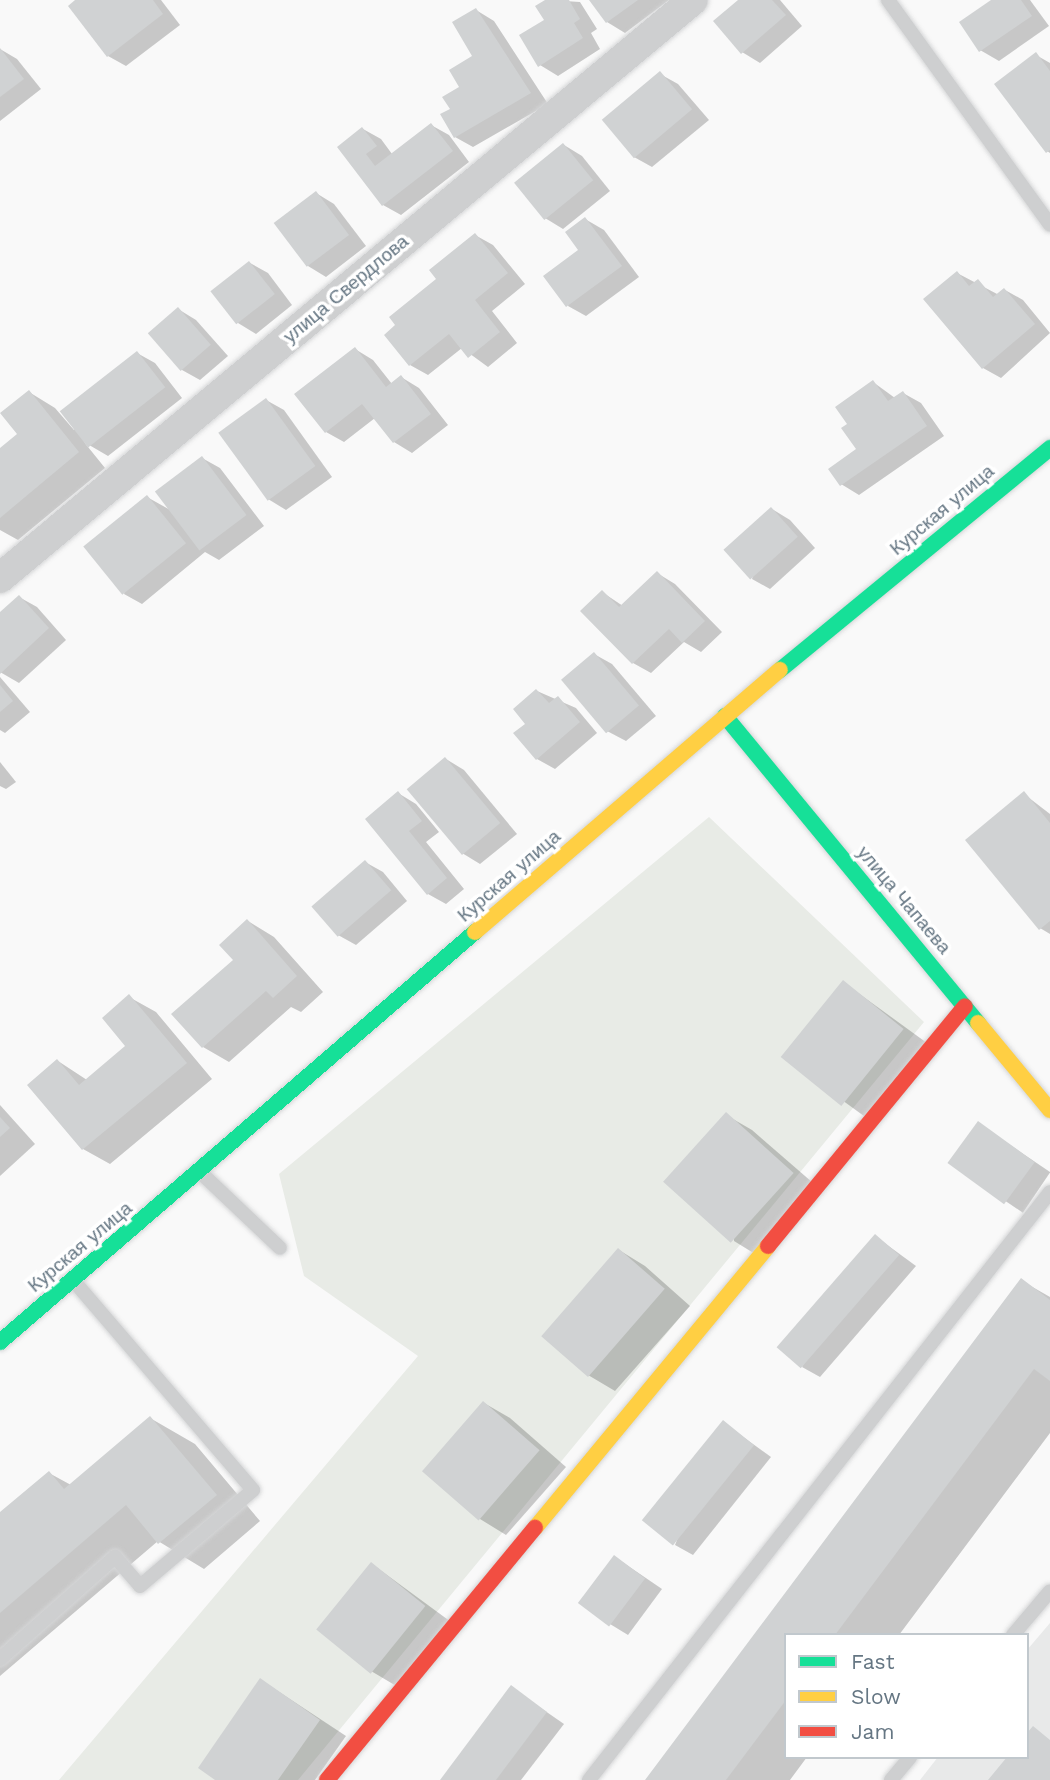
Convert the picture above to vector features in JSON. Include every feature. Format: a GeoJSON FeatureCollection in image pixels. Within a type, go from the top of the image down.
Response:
{"type":"FeatureCollection","features":[{"type":"Feature","properties":{"kind":"street","name":"улица Свердлова"},"geometry":{"type":"LineString","coordinates":[[0,578],[693,0]]}},
{"type":"Feature","properties":{"kind":"street","name":"Курская улица"},"geometry":{"type":"LineString","coordinates":[[0,1342],[75,1282],[725,716],[1050,448]]}},
{"type":"Feature","properties":{"kind":"street","name":"улица Чапаева"},"geometry":{"type":"LineString","coordinates":[[725,716],[1050,1110]]}},
{"type":"Feature","properties":{"kind":"street"},"geometry":{"type":"LineString","coordinates":[[327,1780],[965,1006]]}},
{"type":"Feature","properties":{"kind":"lane"},"geometry":{"type":"LineString","coordinates":[[888,0],[1050,225]]}},
{"type":"Feature","properties":{"kind":"lane"},"geometry":{"type":"LineString","coordinates":[[200,1172],[280,1248]]}},
{"type":"Feature","properties":{"kind":"lane"},"geometry":{"type":"LineString","coordinates":[[589,1780],[1050,1192]]}},
{"type":"Feature","properties":{"kind":"lane"},"geometry":{"type":"LineString","coordinates":[[0,1659],[115,1557],[141,1586],[253,1490],[75,1282]]}},
{"type":"Feature","properties":{"kind":"lane"},"geometry":{"type":"LineString","coordinates":[[1015,1633],[1050,1591]]}},
{"type":"Feature","properties":{"kind":"lane"},"geometry":{"type":"LineString","coordinates":[[891,1780],[908,1759]]}},
{"type":"Feature","properties":{"kind":"shaded area"},"geometry":{"type":"Polygon","coordinates":[[[709,817],[924,1022],[298,1780],[59,1780],[418,1356],[304,1276],[279,1174],[709,817]]]}},
{"type":"Feature","properties":{"kind":"shaded area"},"geometry":{"type":"Polygon","coordinates":[[[1050,1623],[1050,1780],[920,1780],[936,1759],[1029,1759],[1029,1648],[1050,1623]]]}},
{"type":"Feature","properties":{"kind":"building"},"geometry":{"type":"Polygon","coordinates":[[[75,0],[153,0],[163,14],[107,57],[68,6],[75,0]]]}},
{"type":"Feature","properties":{"kind":"building"},"geometry":{"type":"Polygon","coordinates":[[[545,0],[569,0],[580,19],[574,23],[583,38],[538,67],[519,35],[544,20],[535,6],[545,0]]]}},
{"type":"Feature","properties":{"kind":"building"},"geometry":{"type":"Polygon","coordinates":[[[589,0],[638,0],[606,23],[589,0]]]}},
{"type":"Feature","properties":{"kind":"building"},"geometry":{"type":"Polygon","coordinates":[[[738,0],[772,0],[786,15],[741,54],[713,21],[738,0]]]}},
{"type":"Feature","properties":{"kind":"building"},"geometry":{"type":"Polygon","coordinates":[[[991,0],[1021,0],[1032,16],[979,52],[959,22],[991,0]]]}},
{"type":"Feature","properties":{"kind":"building"},"geometry":{"type":"Polygon","coordinates":[[[476,8],[531,93],[454,138],[440,114],[450,109],[442,97],[459,87],[449,70],[472,56],[452,22],[476,8]]]}},
{"type":"Feature","properties":{"kind":"building"},"geometry":{"type":"Polygon","coordinates":[[[0,48],[24,79],[0,97],[0,48]]]}},
{"type":"Feature","properties":{"kind":"building"},"geometry":{"type":"Polygon","coordinates":[[[1036,52],[1050,71],[1050,150],[1046,153],[994,84],[1036,52]]]}},
{"type":"Feature","properties":{"kind":"building"},"geometry":{"type":"Polygon","coordinates":[[[660,71],[692,109],[634,158],[602,120],[660,71]]]}},
{"type":"Feature","properties":{"kind":"building"},"geometry":{"type":"Polygon","coordinates":[[[431,123],[453,151],[382,206],[337,147],[362,127],[377,146],[366,154],[375,166],[431,123]]]}},
{"type":"Feature","properties":{"kind":"building"},"geometry":{"type":"Polygon","coordinates":[[[563,143],[593,180],[544,220],[514,183],[563,143]]]}},
{"type":"Feature","properties":{"kind":"building"},"geometry":{"type":"Polygon","coordinates":[[[316,191],[349,235],[307,267],[274,223],[316,191]]]}},
{"type":"Feature","properties":{"kind":"building"},"geometry":{"type":"Polygon","coordinates":[[[585,217],[622,266],[566,307],[543,276],[578,250],[565,232],[585,217]]]}},
{"type":"Feature","properties":{"kind":"building"},"geometry":{"type":"Polygon","coordinates":[[[475,233],[508,273],[475,300],[500,332],[468,358],[449,334],[409,366],[384,335],[395,325],[389,317],[436,279],[429,270],[475,233]]]}},
{"type":"Feature","properties":{"kind":"building"},"geometry":{"type":"Polygon","coordinates":[[[249,261],[275,294],[236,324],[210,291],[249,261]]]}},
{"type":"Feature","properties":{"kind":"building"},"geometry":{"type":"Polygon","coordinates":[[[957,271],[969,286],[978,279],[993,297],[1004,288],[1035,324],[982,369],[923,299],[957,271]]]}},
{"type":"Feature","properties":{"kind":"building"},"geometry":{"type":"Polygon","coordinates":[[[178,307],[211,345],[181,371],[148,333],[178,307]]]}},
{"type":"Feature","properties":{"kind":"building"},"geometry":{"type":"Polygon","coordinates":[[[355,347],[386,387],[401,375],[431,414],[393,443],[362,404],[325,433],[294,394],[355,347]]]}},
{"type":"Feature","properties":{"kind":"building"},"geometry":{"type":"Polygon","coordinates":[[[137,351],[165,387],[88,448],[60,411],[137,351]]]}},
{"type":"Feature","properties":{"kind":"building"},"geometry":{"type":"Polygon","coordinates":[[[873,380],[888,401],[903,391],[927,426],[840,486],[828,469],[856,449],[841,428],[847,424],[835,407],[873,380]]]}},
{"type":"Feature","properties":{"kind":"building"},"geometry":{"type":"Polygon","coordinates":[[[29,390],[79,452],[0,518],[0,448],[17,434],[0,413],[29,390]]]}},
{"type":"Feature","properties":{"kind":"building"},"geometry":{"type":"Polygon","coordinates":[[[266,398],[315,466],[268,501],[218,433],[266,398]]]}},
{"type":"Feature","properties":{"kind":"building"},"geometry":{"type":"Polygon","coordinates":[[[202,456],[247,515],[199,551],[155,492],[202,456]]]}},
{"type":"Feature","properties":{"kind":"building"},"geometry":{"type":"Polygon","coordinates":[[[147,495],[186,543],[122,595],[83,547],[147,495]]]}},
{"type":"Feature","properties":{"kind":"building"},"geometry":{"type":"Polygon","coordinates":[[[771,507],[798,537],[750,580],[723,550],[771,507]]]}},
{"type":"Feature","properties":{"kind":"building"},"geometry":{"type":"Polygon","coordinates":[[[657,571],[705,621],[682,643],[669,629],[632,664],[580,611],[602,590],[619,607],[657,571]]]}},
{"type":"Feature","properties":{"kind":"building"},"geometry":{"type":"Polygon","coordinates":[[[19,595],[49,628],[0,674],[0,612],[19,595]]]}},
{"type":"Feature","properties":{"kind":"building"},"geometry":{"type":"Polygon","coordinates":[[[594,652],[639,706],[606,733],[561,680],[594,652]]]}},
{"type":"Feature","properties":{"kind":"building"},"geometry":{"type":"Polygon","coordinates":[[[0,685],[13,701],[0,712],[0,685]]]}},
{"type":"Feature","properties":{"kind":"building"},"geometry":{"type":"Polygon","coordinates":[[[536,689],[549,703],[558,696],[580,722],[536,760],[513,733],[525,724],[513,709],[536,689]]]}},
{"type":"Feature","properties":{"kind":"building"},"geometry":{"type":"Polygon","coordinates":[[[445,757],[500,823],[462,855],[407,789],[445,757]]]}},
{"type":"Feature","properties":{"kind":"building"},"geometry":{"type":"Polygon","coordinates":[[[398,791],[422,821],[409,831],[447,878],[427,895],[365,819],[398,791]]]}},
{"type":"Feature","properties":{"kind":"building"},"geometry":{"type":"Polygon","coordinates":[[[1024,791],[1050,823],[1050,921],[1039,930],[965,840],[1024,791]]]}},
{"type":"Feature","properties":{"kind":"building"},"geometry":{"type":"Polygon","coordinates":[[[365,860],[391,890],[338,937],[311,907],[365,860]]]}},
{"type":"Feature","properties":{"kind":"building"},"geometry":{"type":"Polygon","coordinates":[[[247,919],[297,976],[273,998],[266,991],[202,1048],[171,1014],[233,960],[219,945],[247,919]]]}},
{"type":"Feature","properties":{"kind":"building"},"geometry":{"type":"Polygon","coordinates":[[[843,980],[904,1029],[841,1106],[781,1057],[843,980]]]}},
{"type":"Feature","properties":{"kind":"building"},"geometry":{"type":"Polygon","coordinates":[[[129,994],[187,1063],[82,1150],[27,1085],[57,1059],[79,1085],[125,1046],[102,1018],[129,994]]]}},
{"type":"Feature","properties":{"kind":"building"},"geometry":{"type":"Polygon","coordinates":[[[726,1112],[794,1173],[731,1243],[663,1182],[726,1112]]]}},
{"type":"Feature","properties":{"kind":"building"},"geometry":{"type":"Polygon","coordinates":[[[0,1117],[10,1128],[0,1137],[0,1117]]]}},
{"type":"Feature","properties":{"kind":"building"},"geometry":{"type":"Polygon","coordinates":[[[978,1121],[1035,1162],[1004,1204],[947,1163],[978,1121]]]}},
{"type":"Feature","properties":{"kind":"building"},"geometry":{"type":"Polygon","coordinates":[[[875,1234],[899,1255],[801,1368],[777,1347],[875,1234]]]}},
{"type":"Feature","properties":{"kind":"building"},"geometry":{"type":"Polygon","coordinates":[[[618,1248],[665,1289],[588,1377],[541,1336],[618,1248]]]}},
{"type":"Feature","properties":{"kind":"building"},"geometry":{"type":"Polygon","coordinates":[[[1021,1278],[1050,1300],[1050,1381],[1034,1369],[836,1633],[784,1633],[784,1703],[726,1780],[645,1780],[1021,1278]]]}},
{"type":"Feature","properties":{"kind":"building"},"geometry":{"type":"Polygon","coordinates":[[[483,1401],[540,1450],[479,1520],[422,1471],[483,1401]]]}},
{"type":"Feature","properties":{"kind":"building"},"geometry":{"type":"Polygon","coordinates":[[[150,1416],[217,1495],[158,1544],[126,1505],[0,1613],[0,1512],[49,1471],[64,1489],[150,1416]]]}},
{"type":"Feature","properties":{"kind":"building"},"geometry":{"type":"Polygon","coordinates":[[[723,1420],[754,1445],[673,1545],[642,1520],[723,1420]]]}},
{"type":"Feature","properties":{"kind":"building"},"geometry":{"type":"Polygon","coordinates":[[[614,1555],[645,1578],[609,1626],[578,1603],[614,1555]]]}},
{"type":"Feature","properties":{"kind":"building"},"geometry":{"type":"Polygon","coordinates":[[[371,1562],[425,1606],[371,1674],[316,1630],[371,1562]]]}},
{"type":"Feature","properties":{"kind":"building"},"geometry":{"type":"Polygon","coordinates":[[[260,1678],[320,1720],[278,1780],[215,1780],[198,1768],[260,1678]]]}},
{"type":"Feature","properties":{"kind":"building"},"geometry":{"type":"Polygon","coordinates":[[[511,1685],[547,1712],[496,1780],[440,1780],[511,1685]]]}},
{"type":"Feature","properties":{"kind":"building"},"geometry":{"type":"Polygon","coordinates":[[[1033,1726],[1050,1740],[1050,1780],[988,1780],[1005,1759],[1029,1759],[1029,1731],[1033,1726]]]}},
{"type":"Feature","properties":{"kind":"traffic: fast"},"geometry":{"type":"LineString","coordinates":[[780,670],[1050,448]]}},
{"type":"Feature","properties":{"kind":"traffic: fast"},"geometry":{"type":"LineString","coordinates":[[725,716],[978,1023]]}},
{"type":"Feature","properties":{"kind":"traffic: fast"},"geometry":{"type":"LineString","coordinates":[[0,1342],[475,932]]}},
{"type":"Feature","properties":{"kind":"traffic: slow"},"geometry":{"type":"LineString","coordinates":[[475,932],[780,670]]}},
{"type":"Feature","properties":{"kind":"traffic: slow"},"geometry":{"type":"LineString","coordinates":[[978,1023],[1050,1110]]}},
{"type":"Feature","properties":{"kind":"traffic: slow"},"geometry":{"type":"LineString","coordinates":[[535,1528],[768,1246]]}},
{"type":"Feature","properties":{"kind":"traffic: jam"},"geometry":{"type":"LineString","coordinates":[[768,1246],[965,1006]]}},
{"type":"Feature","properties":{"kind":"traffic: jam"},"geometry":{"type":"LineString","coordinates":[[327,1780],[535,1528]]}}]}
